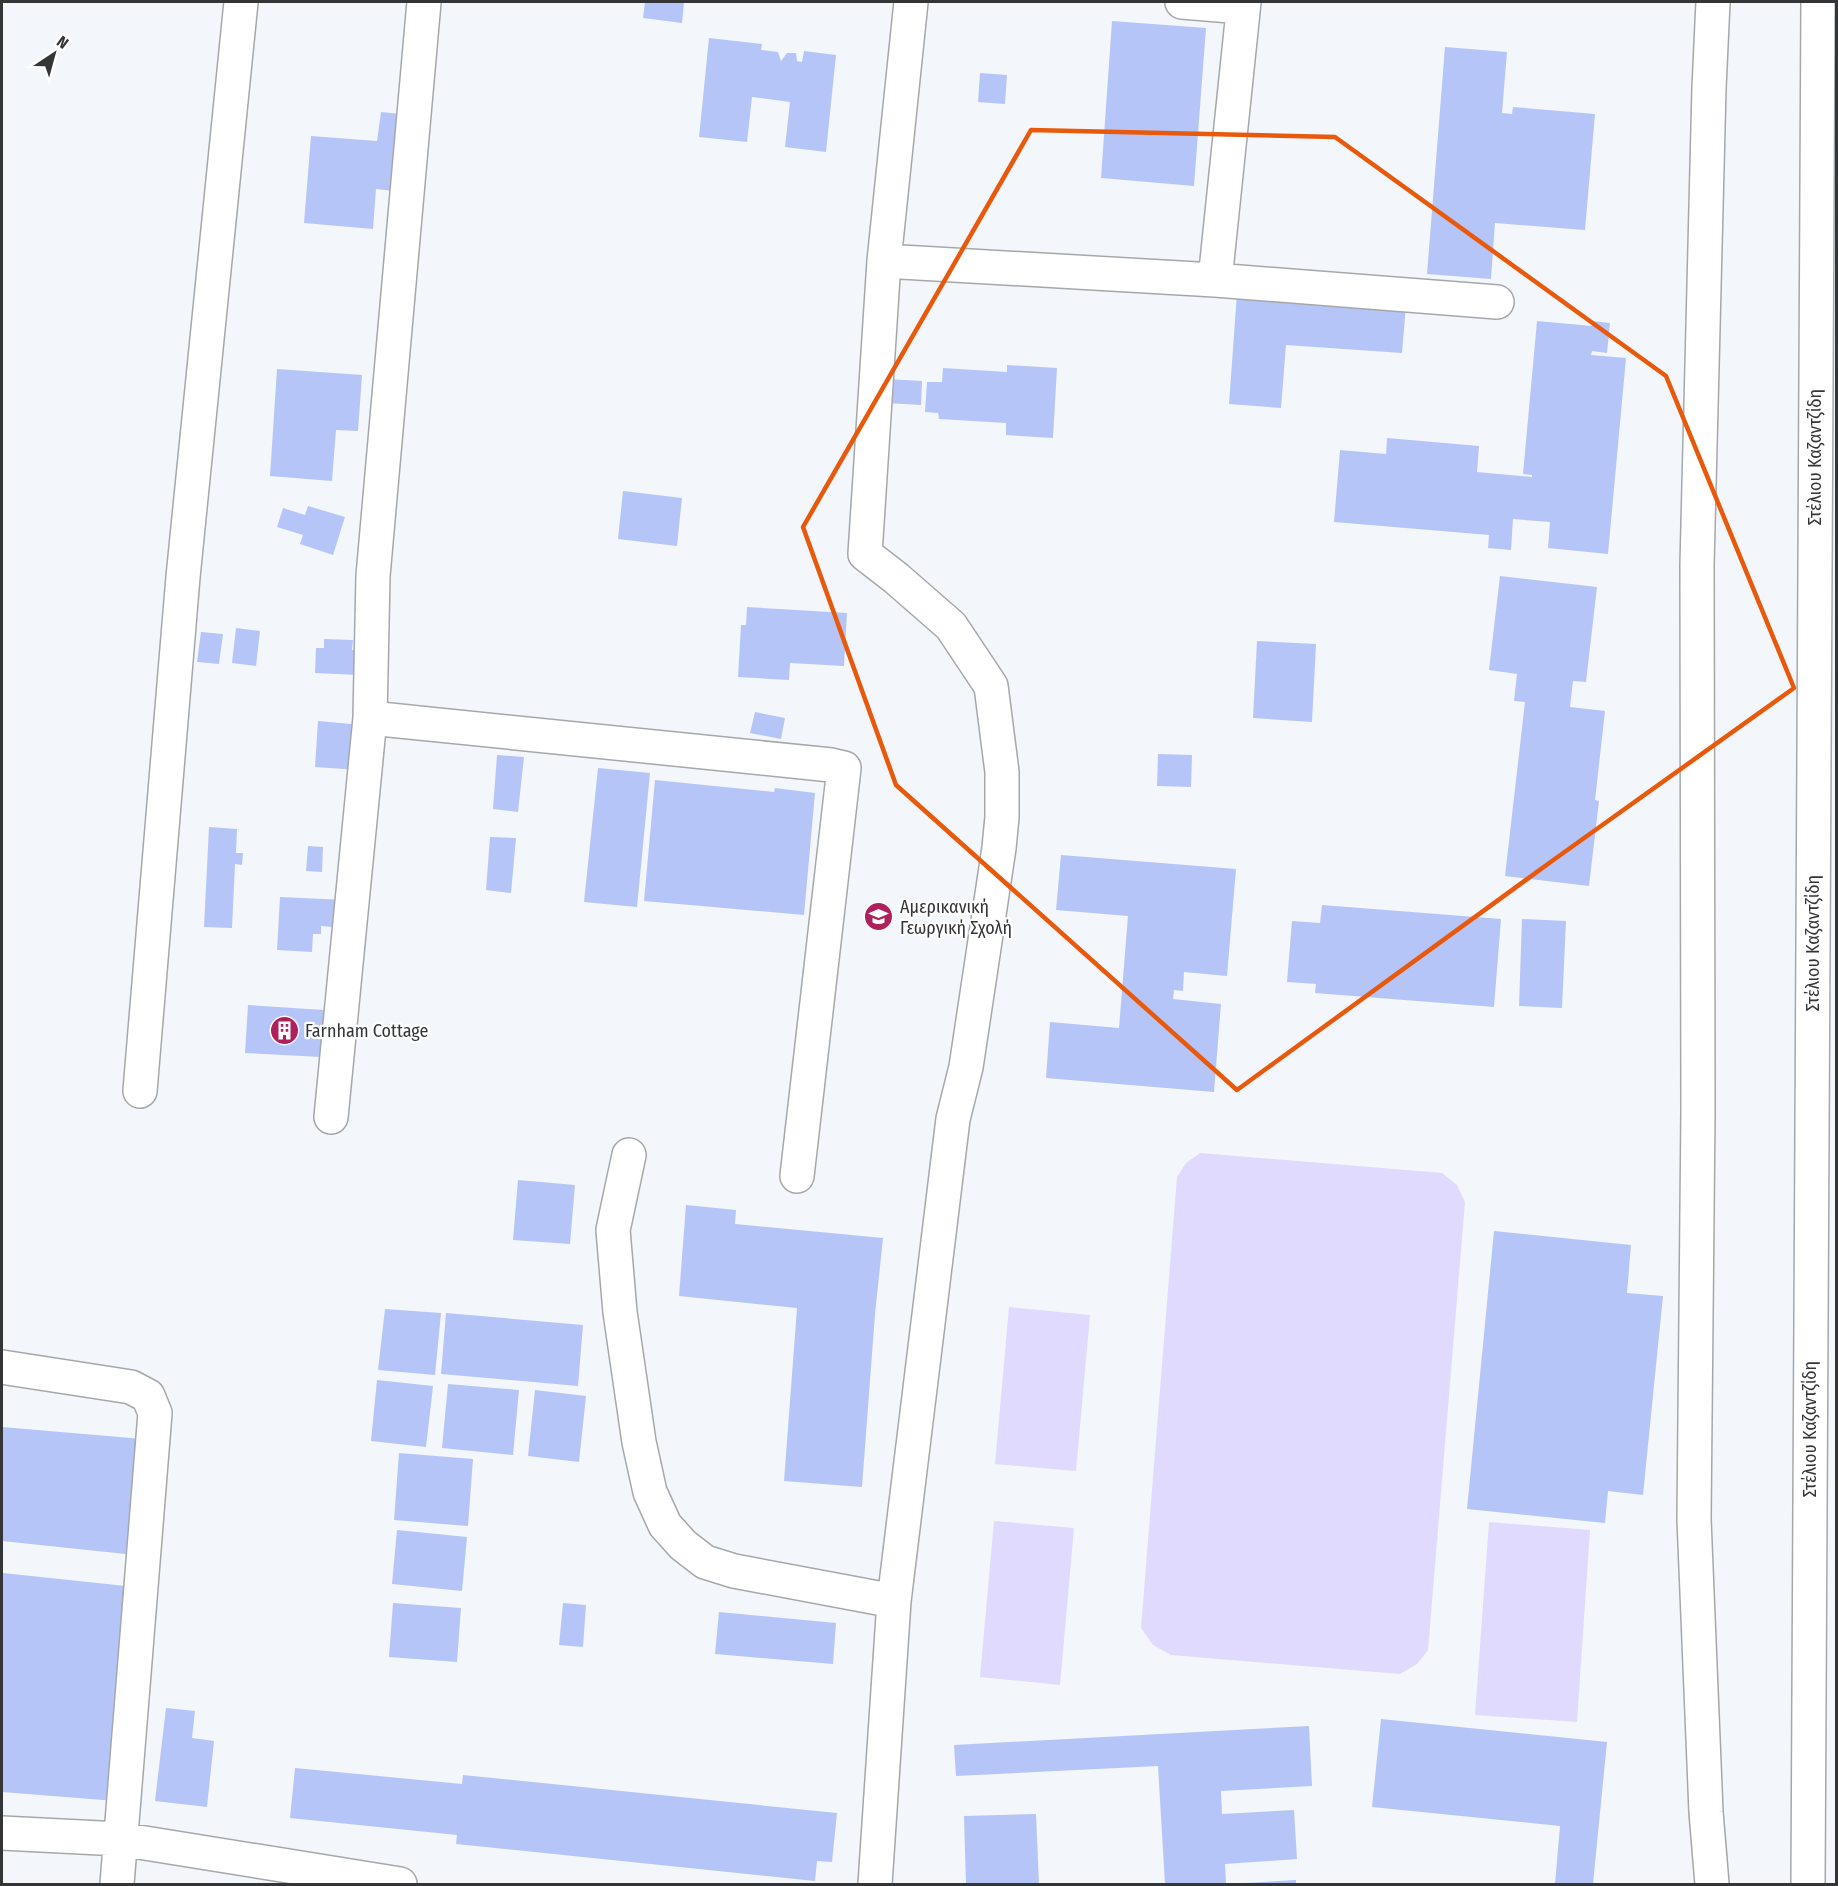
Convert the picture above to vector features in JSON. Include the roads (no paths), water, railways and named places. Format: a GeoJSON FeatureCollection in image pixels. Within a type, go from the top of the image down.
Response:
{"type":"FeatureCollection","features":[{"type":"Feature","properties":{"kind":"main road"},"geometry":{"type":"LineString","coordinates":[[140,1091],[183,577],[241,2]]}},
{"type":"Feature","properties":{"kind":"main road"},"geometry":{"type":"LineString","coordinates":[[331,1117],[370,718],[374,576],[424,2]]}},
{"type":"Feature","properties":{"kind":"main road"},"geometry":{"type":"LineString","coordinates":[[875,1884],[894,1601],[953,1119],[966,1067],[1002,817],[1002,772],[991,686],[951,626],[865,554],[884,261],[911,2]]}},
{"type":"Feature","properties":{"kind":"main road"},"geometry":{"type":"LineString","coordinates":[[1182,2],[1243,4],[1215,280]]}},
{"type":"Feature","properties":{"kind":"main road"},"geometry":{"type":"LineString","coordinates":[[1712,1884],[1706,1812],[1694,1519],[1698,1123],[1697,565],[1713,2]]}},
{"type":"Feature","properties":{"kind":"main road","name":"Στέλιου Καζαντζίδη"},"geometry":{"type":"LineString","coordinates":[[1808,1884],[1827,174],[1827,114],[1818,2]]}},
{"type":"Feature","properties":{"kind":"main road"},"geometry":{"type":"LineString","coordinates":[[884,261],[1215,280],[1497,302]]}},
{"type":"Feature","properties":{"kind":"main road"},"geometry":{"type":"LineString","coordinates":[[370,718],[844,768],[797,1176]]}},
{"type":"Feature","properties":{"kind":"main road"},"geometry":{"type":"LineString","coordinates":[[629,1155],[613,1230],[620,1312],[639,1442],[650,1492],[666,1525],[683,1545],[705,1562],[734,1571],[894,1601]]}},
{"type":"Feature","properties":{"kind":"main road"},"geometry":{"type":"LineString","coordinates":[[2,1367],[130,1387],[148,1396],[155,1413],[117,1884]]}},
{"type":"Feature","properties":{"kind":"main road"},"geometry":{"type":"LineString","coordinates":[[2,1833],[120,1839],[277,1875],[400,1884]]}},
{"type":"Feature","properties":{"kind":"place","name":"Αμερικανική Γεωργική Σχολή"},"geometry":{"type":"Point","coordinates":[879,917]}},
{"type":"Feature","properties":{"kind":"place","name":"Farnham Cottage"},"geometry":{"type":"Point","coordinates":[284,1031]}}]}
